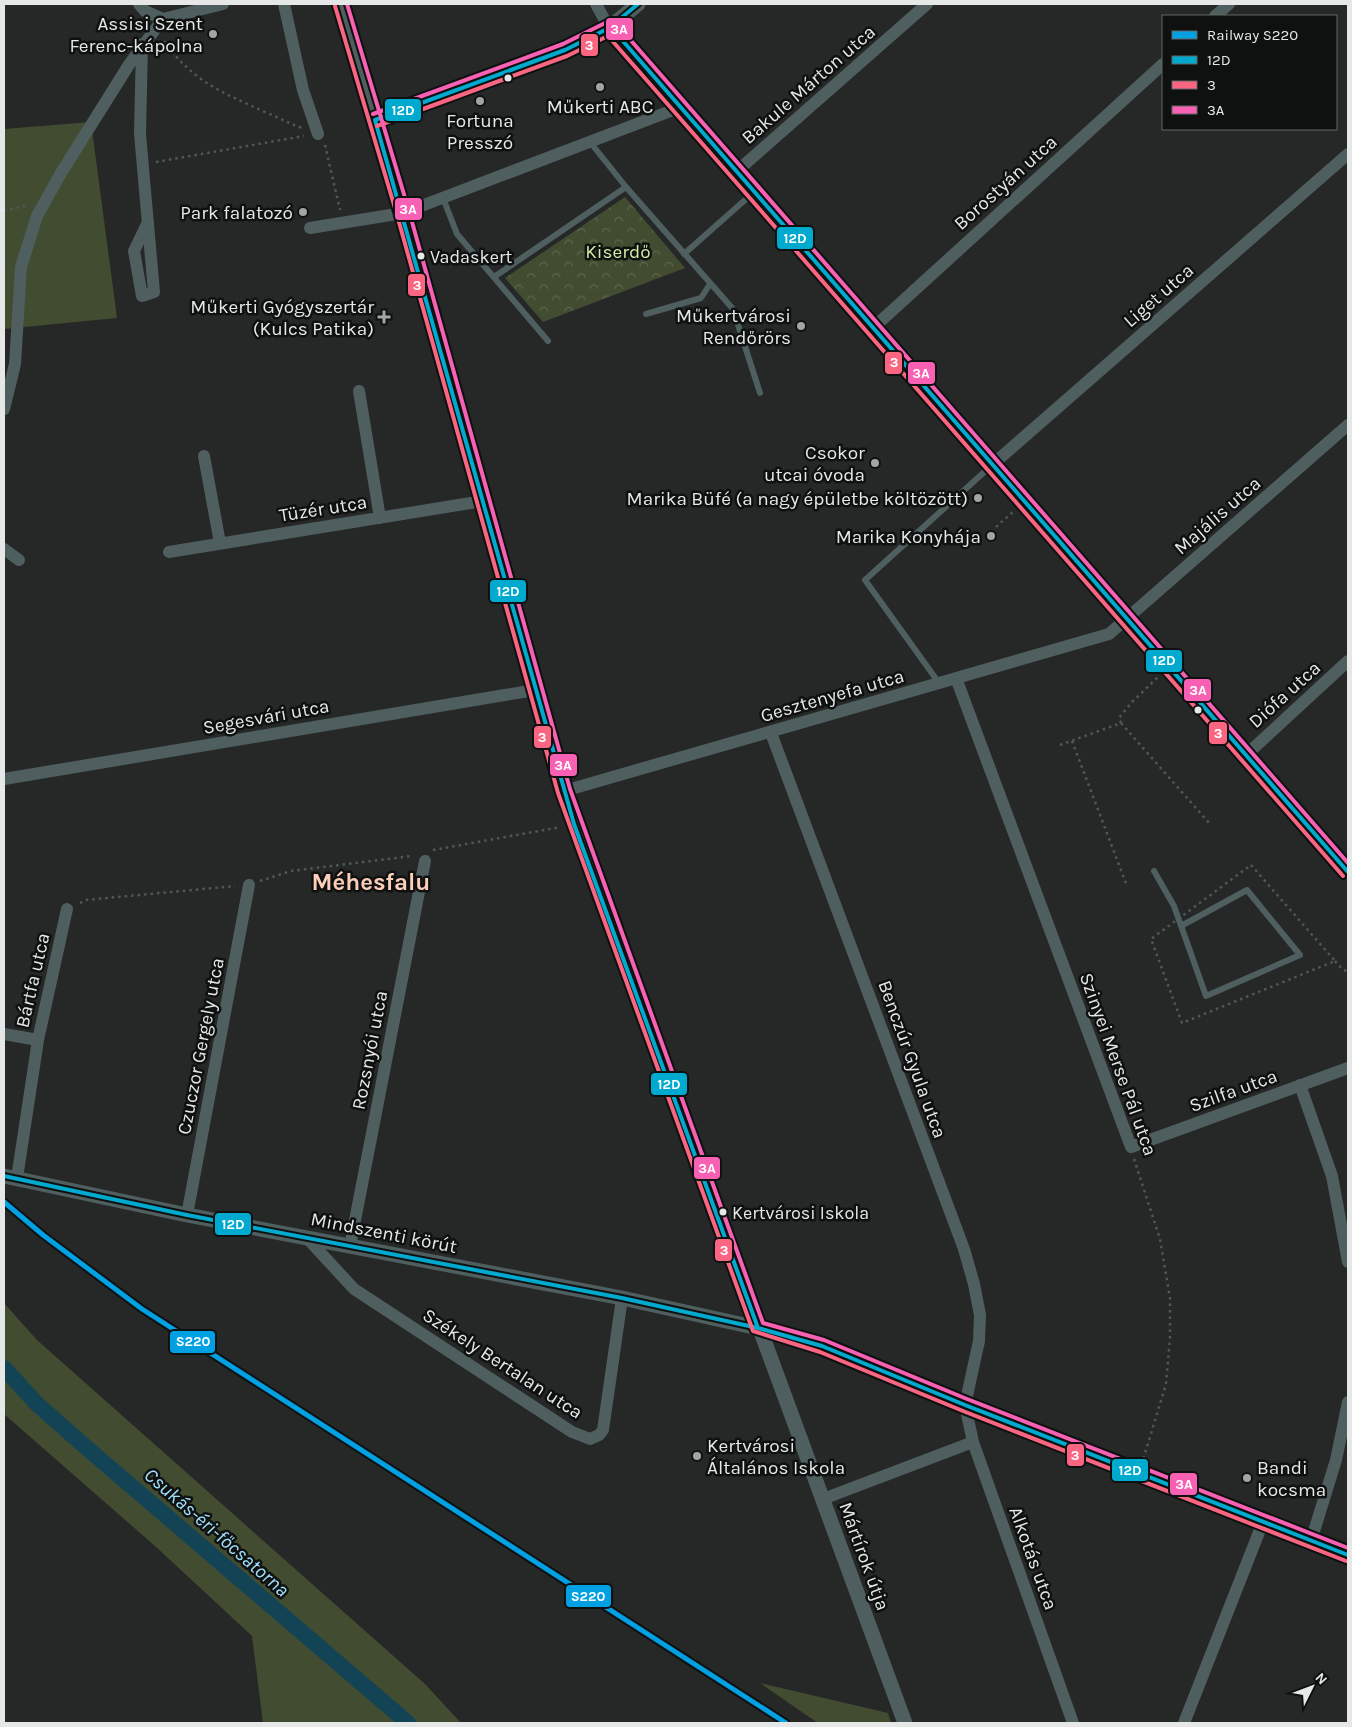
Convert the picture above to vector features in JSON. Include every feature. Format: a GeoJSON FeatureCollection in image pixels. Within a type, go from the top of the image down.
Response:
{"type":"FeatureCollection","features":[{"type":"Feature","properties":{"kind":"street"},"geometry":{"type":"LineString","coordinates":[[139,4],[163,19]]}},
{"type":"Feature","properties":{"kind":"street"},"geometry":{"type":"LineString","coordinates":[[4,409],[15,364],[22,267],[37,216],[44,203],[142,44],[154,29],[163,19],[223,4]]}},
{"type":"Feature","properties":{"kind":"street"},"geometry":{"type":"LineString","coordinates":[[284,4],[303,90],[318,134]]}},
{"type":"Feature","properties":{"kind":"street","name":"Mártírok útja"},"geometry":{"type":"LineString","coordinates":[[341,4],[403,214],[574,824],[905,1723]]}},
{"type":"Feature","properties":{"kind":"street"},"geometry":{"type":"LineString","coordinates":[[596,4],[609,28],[681,107],[1126,620],[1348,872]]}},
{"type":"Feature","properties":{"kind":"street"},"geometry":{"type":"LineString","coordinates":[[375,120],[565,50],[609,28],[638,4]]}},
{"type":"Feature","properties":{"kind":"street","name":"Bakule Márton utca"},"geometry":{"type":"LineString","coordinates":[[736,172],[927,4]]}},
{"type":"Feature","properties":{"kind":"street"},"geometry":{"type":"LineString","coordinates":[[1216,15],[1229,4]]}},
{"type":"Feature","properties":{"kind":"street"},"geometry":{"type":"LineString","coordinates":[[142,44],[140,134],[143,165],[148,222],[154,292],[142,296],[134,251],[148,222]]}},
{"type":"Feature","properties":{"kind":"street","name":"Borostyán utca"},"geometry":{"type":"LineString","coordinates":[[873,328],[1162,65]]}},
{"type":"Feature","properties":{"kind":"street"},"geometry":{"type":"LineString","coordinates":[[310,228],[403,214],[681,107]]}},
{"type":"Feature","properties":{"kind":"street","name":"Liget utca"},"geometry":{"type":"LineString","coordinates":[[992,465],[1348,154]]}},
{"type":"Feature","properties":{"kind":"street"},"geometry":{"type":"LineString","coordinates":[[359,391],[380,518]]}},
{"type":"Feature","properties":{"kind":"street","name":"Majális utca"},"geometry":{"type":"LineString","coordinates":[[1109,634],[1348,424]]}},
{"type":"Feature","properties":{"kind":"street"},"geometry":{"type":"LineString","coordinates":[[204,456],[220,543]]}},
{"type":"Feature","properties":{"kind":"street","name":"Tüzér utca"},"geometry":{"type":"LineString","coordinates":[[169,552],[483,501]]}},
{"type":"Feature","properties":{"kind":"street"},"geometry":{"type":"LineString","coordinates":[[4,549],[19,560]]}},
{"type":"Feature","properties":{"kind":"street","name":"Gesztenyefa utca"},"geometry":{"type":"LineString","coordinates":[[564,791],[1109,634]]}},
{"type":"Feature","properties":{"kind":"street","name":"Diófa utca"},"geometry":{"type":"LineString","coordinates":[[1246,755],[1348,661]]}},
{"type":"Feature","properties":{"kind":"street","name":"Szinyei Merse Pál utca"},"geometry":{"type":"LineString","coordinates":[[956,678],[1131,1147]]}},
{"type":"Feature","properties":{"kind":"street","name":"Segesvári utca"},"geometry":{"type":"LineString","coordinates":[[4,779],[535,690]]}},
{"type":"Feature","properties":{"kind":"street","name":"Benczúr Gyula utca"},"geometry":{"type":"LineString","coordinates":[[771,732],[960,1240],[974,1284],[980,1315],[979,1341],[964,1405]]}},
{"type":"Feature","properties":{"kind":"street","name":"Rozsnyói utca"},"geometry":{"type":"LineString","coordinates":[[350,1246],[425,861]]}},
{"type":"Feature","properties":{"kind":"street","name":"Czuczor Gergely utca"},"geometry":{"type":"LineString","coordinates":[[187,1215],[249,885]]}},
{"type":"Feature","properties":{"kind":"street","name":"Bártfa utca"},"geometry":{"type":"LineString","coordinates":[[11,1177],[38,1040],[67,909]]}},
{"type":"Feature","properties":{"kind":"street"},"geometry":{"type":"LineString","coordinates":[[4,1034],[38,1040]]}},
{"type":"Feature","properties":{"kind":"street","name":"Szilfa utca"},"geometry":{"type":"LineString","coordinates":[[1131,1147],[1348,1068]]}},
{"type":"Feature","properties":{"kind":"street"},"geometry":{"type":"LineString","coordinates":[[1300,1085],[1332,1176],[1348,1262]]}},
{"type":"Feature","properties":{"kind":"street","name":"Mindszenti körút"},"geometry":{"type":"LineString","coordinates":[[11,1177],[187,1215],[622,1298],[758,1328],[822,1346],[964,1405],[1348,1556]]}},
{"type":"Feature","properties":{"kind":"street","name":"Székely Bertalan utca"},"geometry":{"type":"LineString","coordinates":[[307,1238],[354,1289],[572,1432],[590,1439],[599,1435],[603,1430],[622,1298]]}},
{"type":"Feature","properties":{"kind":"street"},"geometry":{"type":"LineString","coordinates":[[1311,1541],[1336,1460],[1348,1402]]}},
{"type":"Feature","properties":{"kind":"street","name":"Alkotás utca"},"geometry":{"type":"LineString","coordinates":[[964,1405],[973,1442],[1074,1723]]}},
{"type":"Feature","properties":{"kind":"street"},"geometry":{"type":"LineString","coordinates":[[824,1499],[973,1442]]}},
{"type":"Feature","properties":{"kind":"street"},"geometry":{"type":"LineString","coordinates":[[1184,1723],[1263,1522]]}},
{"type":"Feature","properties":{"kind":"lane"},"geometry":{"type":"LineString","coordinates":[[590,142],[626,187],[733,309],[760,393]]}},
{"type":"Feature","properties":{"kind":"lane"},"geometry":{"type":"LineString","coordinates":[[494,277],[626,187]]}},
{"type":"Feature","properties":{"kind":"lane"},"geometry":{"type":"LineString","coordinates":[[684,254],[754,192]]}},
{"type":"Feature","properties":{"kind":"lane"},"geometry":{"type":"LineString","coordinates":[[443,198],[457,234],[548,341]]}},
{"type":"Feature","properties":{"kind":"lane"},"geometry":{"type":"LineString","coordinates":[[646,314],[701,298],[710,284]]}},
{"type":"Feature","properties":{"kind":"lane"},"geometry":{"type":"LineString","coordinates":[[939,684],[865,580],[992,465]]}},
{"type":"Feature","properties":{"kind":"lane"},"geometry":{"type":"LineString","coordinates":[[1154,871],[1180,922],[1206,996],[1300,955],[1247,890],[1180,922]]}},
{"type":"Feature","properties":{"kind":"path"},"geometry":{"type":"LineString","coordinates":[[154,29],[173,54],[200,79],[225,95],[268,113],[287,124],[318,134],[326,148],[342,222]]}},
{"type":"Feature","properties":{"kind":"path"},"geometry":{"type":"LineString","coordinates":[[143,165],[318,134]]}},
{"type":"Feature","properties":{"kind":"path"},"geometry":{"type":"LineString","coordinates":[[4,211],[44,203]]}},
{"type":"Feature","properties":{"kind":"path"},"geometry":{"type":"LineString","coordinates":[[996,527],[1024,502]]}},
{"type":"Feature","properties":{"kind":"path"},"geometry":{"type":"LineString","coordinates":[[1168,667],[1132,702],[1119,718],[1121,723],[1210,824]]}},
{"type":"Feature","properties":{"kind":"path"},"geometry":{"type":"LineString","coordinates":[[1060,745],[1121,723]]}},
{"type":"Feature","properties":{"kind":"path"},"geometry":{"type":"LineString","coordinates":[[1072,741],[1126,886]]}},
{"type":"Feature","properties":{"kind":"path"},"geometry":{"type":"LineString","coordinates":[[67,909],[86,900],[249,885],[291,871],[410,856],[425,861],[432,850],[574,824]]}},
{"type":"Feature","properties":{"kind":"path"},"geometry":{"type":"LineString","coordinates":[[1335,960],[1182,1023],[1151,939],[1180,922],[1251,865],[1335,960],[1342,970],[1348,971]]}},
{"type":"Feature","properties":{"kind":"path","name":"Szinyei Merse Pál utca"},"geometry":{"type":"LineString","coordinates":[[1131,1147],[1160,1239],[1170,1298],[1170,1338],[1166,1384],[1139,1473]]}},
{"type":"Feature","properties":{"kind":"green space"},"geometry":{"type":"Polygon","coordinates":[[[91,122],[117,318],[4,329],[4,129],[91,122]]]}},
{"type":"Feature","properties":{"kind":"green space","name":"Kiserdő"},"geometry":{"type":"Polygon","coordinates":[[[625,197],[685,268],[543,322],[505,278],[625,197]]]}},
{"type":"Feature","properties":{"kind":"green space"},"geometry":{"type":"Polygon","coordinates":[[[4,1303],[37,1340],[425,1684],[461,1723],[263,1723],[252,1636],[155,1546],[4,1414],[4,1303]]]}},
{"type":"Feature","properties":{"kind":"green space"},"geometry":{"type":"Polygon","coordinates":[[[760,1683],[888,1713],[891,1723],[818,1723],[760,1683]]]}},
{"type":"Feature","properties":{"kind":"waterway","name":"Csukás-éri-főcsatorna"},"geometry":{"type":"LineString","coordinates":[[4,1368],[37,1404],[88,1449],[408,1723]]}},
{"type":"Feature","properties":{"kind":"rail line","name":"S220"},"geometry":{"type":"LineString","coordinates":[[4,1202],[43,1235],[142,1309],[786,1723]]}},
{"type":"Feature","properties":{"kind":"transit line","name":"3A"},"geometry":{"type":"LineString","coordinates":[[347,4],[409,211],[570,789],[763,1323],[824,1340],[967,1399],[1348,1548]]}},
{"type":"Feature","properties":{"kind":"transit line","name":"12D"},"geometry":{"type":"LineString","coordinates":[[638,4],[609,28],[565,50],[375,120],[574,824],[758,1328]]}},
{"type":"Feature","properties":{"kind":"transit line","name":"3"},"geometry":{"type":"LineString","coordinates":[[335,6],[397,215],[558,793],[753,1331],[820,1352],[963,1411],[1346,1561]]}},
{"type":"Feature","properties":{"kind":"transit line","name":"3A"},"geometry":{"type":"LineString","coordinates":[[373,114],[563,44],[607,22],[613,23],[627,36],[1348,863]]}},
{"type":"Feature","properties":{"kind":"transit line","name":"12D"},"geometry":{"type":"LineString","coordinates":[[609,28],[622,40],[1348,872]]}},
{"type":"Feature","properties":{"kind":"transit line","name":"3"},"geometry":{"type":"LineString","coordinates":[[377,126],[567,56],[608,36],[1343,876]]}},
{"type":"Feature","properties":{"kind":"transit line","name":"12D"},"geometry":{"type":"LineString","coordinates":[[4,1176],[187,1215],[622,1298],[758,1328],[822,1346],[965,1405],[1348,1555]]}},
{"type":"Feature","properties":{"kind":"place","name":"Assisi Szent Ferenc-kápolna"},"geometry":{"type":"Point","coordinates":[213,34]}},
{"type":"Feature","properties":{"kind":"place","name":"Műkerti ABC"},"geometry":{"type":"Point","coordinates":[600,87]}},
{"type":"Feature","properties":{"kind":"place","name":"Fortuna Presszó"},"geometry":{"type":"Point","coordinates":[480,101]}},
{"type":"Feature","properties":{"kind":"place","name":"Park falatozó"},"geometry":{"type":"Point","coordinates":[303,212]}},
{"type":"Feature","properties":{"kind":"place","name":"Vadaskert"},"geometry":{"type":"Point","coordinates":[421,256]}},
{"type":"Feature","properties":{"kind":"place","name":"Műkerti Gyógyszertár (Kulcs Patika)"},"geometry":{"type":"Point","coordinates":[384,317]}},
{"type":"Feature","properties":{"kind":"place","name":"Műkertvárosi Rendőrörs"},"geometry":{"type":"Point","coordinates":[801,326]}},
{"type":"Feature","properties":{"kind":"place","name":"Csokor utcai óvoda"},"geometry":{"type":"Point","coordinates":[875,463]}},
{"type":"Feature","properties":{"kind":"place","name":"Marika Büfé (a nagy épületbe költözött)"},"geometry":{"type":"Point","coordinates":[978,498]}},
{"type":"Feature","properties":{"kind":"place","name":"Marika Konyhája"},"geometry":{"type":"Point","coordinates":[991,536]}},
{"type":"Feature","properties":{"kind":"place","name":"Kertvárosi Iskola"},"geometry":{"type":"Point","coordinates":[723,1212]}},
{"type":"Feature","properties":{"kind":"place","name":"Kertvárosi Általános Iskola"},"geometry":{"type":"Point","coordinates":[697,1456]}},
{"type":"Feature","properties":{"kind":"place","name":"Bandi kocsma"},"geometry":{"type":"Point","coordinates":[1247,1478]}},
{"type":"Feature","properties":{"kind":"district","name":"Méhesfalu"},"geometry":{"type":"Point","coordinates":[371,882]}}]}
